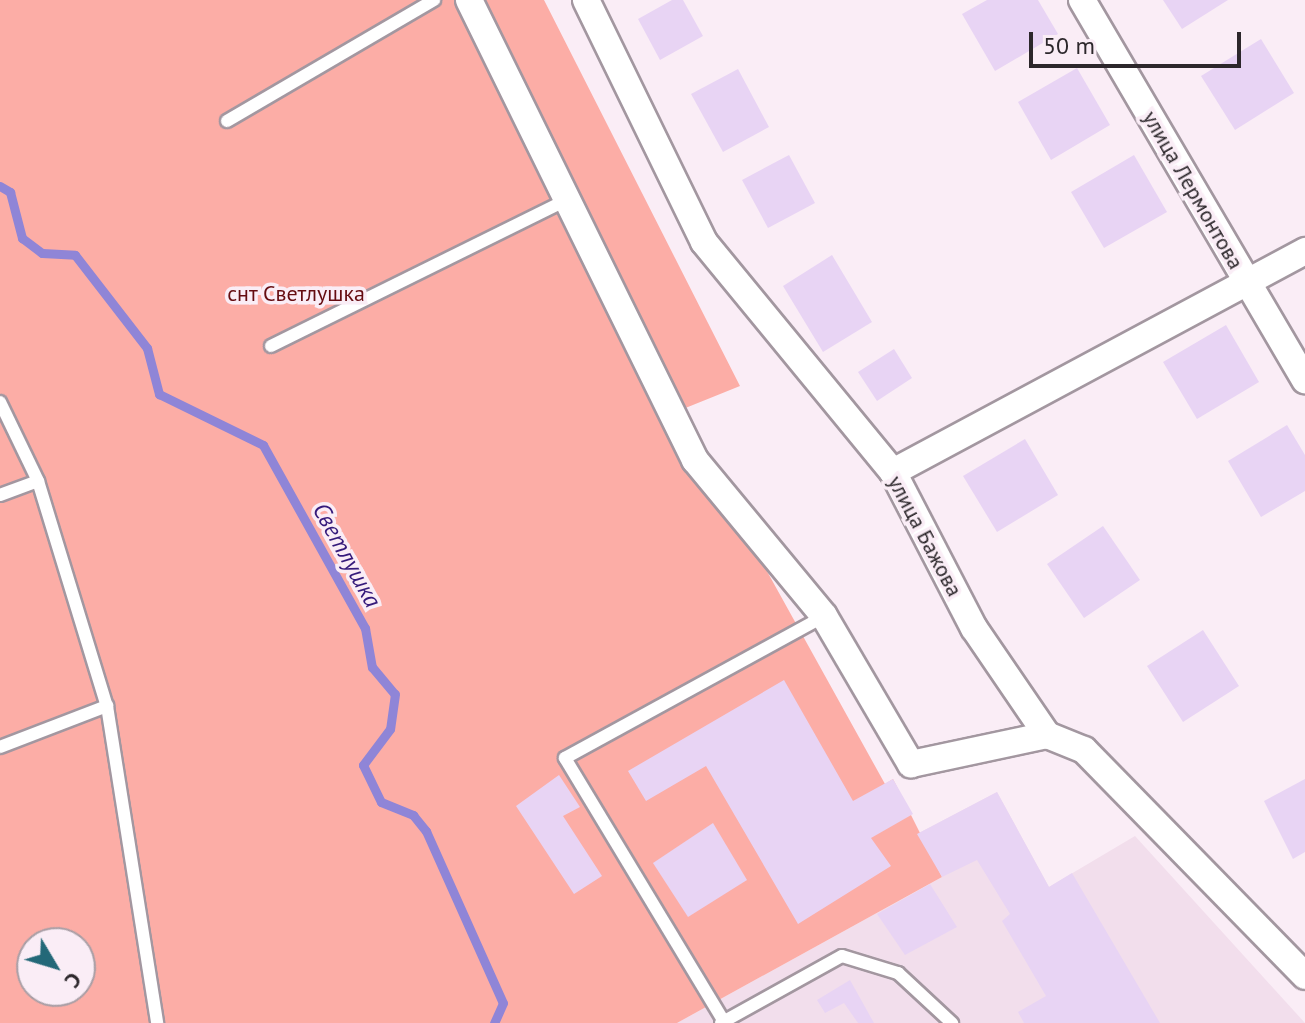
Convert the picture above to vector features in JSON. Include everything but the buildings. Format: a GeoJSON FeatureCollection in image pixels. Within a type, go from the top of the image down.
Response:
{"type":"FeatureCollection","features":[{"type":"Feature","properties":{"kind":"street"},"geometry":{"type":"LineString","coordinates":[[469,0],[570,198],[695,460],[824,616],[911,764],[1047,735],[1084,750],[1305,976]]}},
{"type":"Feature","properties":{"kind":"street","name":"улица Бажова"},"geometry":{"type":"LineString","coordinates":[[586,0],[704,242],[893,472],[974,628],[1047,735]]}},
{"type":"Feature","properties":{"kind":"street","name":"улица Лермонтова"},"geometry":{"type":"LineString","coordinates":[[1082,0],[1305,380]]}},
{"type":"Feature","properties":{"kind":"street"},"geometry":{"type":"LineString","coordinates":[[893,472],[1305,251]]}},
{"type":"Feature","properties":{"kind":"lane"},"geometry":{"type":"LineString","coordinates":[[227,121],[434,0]]}},
{"type":"Feature","properties":{"kind":"lane"},"geometry":{"type":"LineString","coordinates":[[271,346],[570,198]]}},
{"type":"Feature","properties":{"kind":"lane"},"geometry":{"type":"LineString","coordinates":[[0,402],[38,481],[107,706],[157,1023]]}},
{"type":"Feature","properties":{"kind":"lane"},"geometry":{"type":"LineString","coordinates":[[0,495],[38,481]]}},
{"type":"Feature","properties":{"kind":"lane"},"geometry":{"type":"LineString","coordinates":[[824,616],[565,758],[722,1022],[842,956],[898,973],[952,1023]]}},
{"type":"Feature","properties":{"kind":"lane"},"geometry":{"type":"LineString","coordinates":[[0,747],[107,706]]}},
{"type":"Feature","properties":{"kind":"shaded area"},"geometry":{"type":"Polygon","coordinates":[[[997,792],[1049,887],[1135,836],[1305,1023],[677,1023],[942,877],[917,834],[997,792]]]}},
{"type":"Feature","properties":{"kind":"green space","name":"снт Светлушка"},"geometry":{"type":"Polygon","coordinates":[[[0,0],[544,0],[740,386],[678,411],[885,784],[893,779],[942,877],[677,1023],[0,1023],[0,0]]]}},
{"type":"Feature","properties":{"kind":"waterway","name":"Светлушка"},"geometry":{"type":"LineString","coordinates":[[0,186],[10,192],[22,238],[42,253],[75,255],[147,348],[159,394],[263,445],[365,628],[372,667],[395,694],[390,729],[363,765],[381,802],[413,815],[426,831],[503,1003],[494,1023]]}}]}
